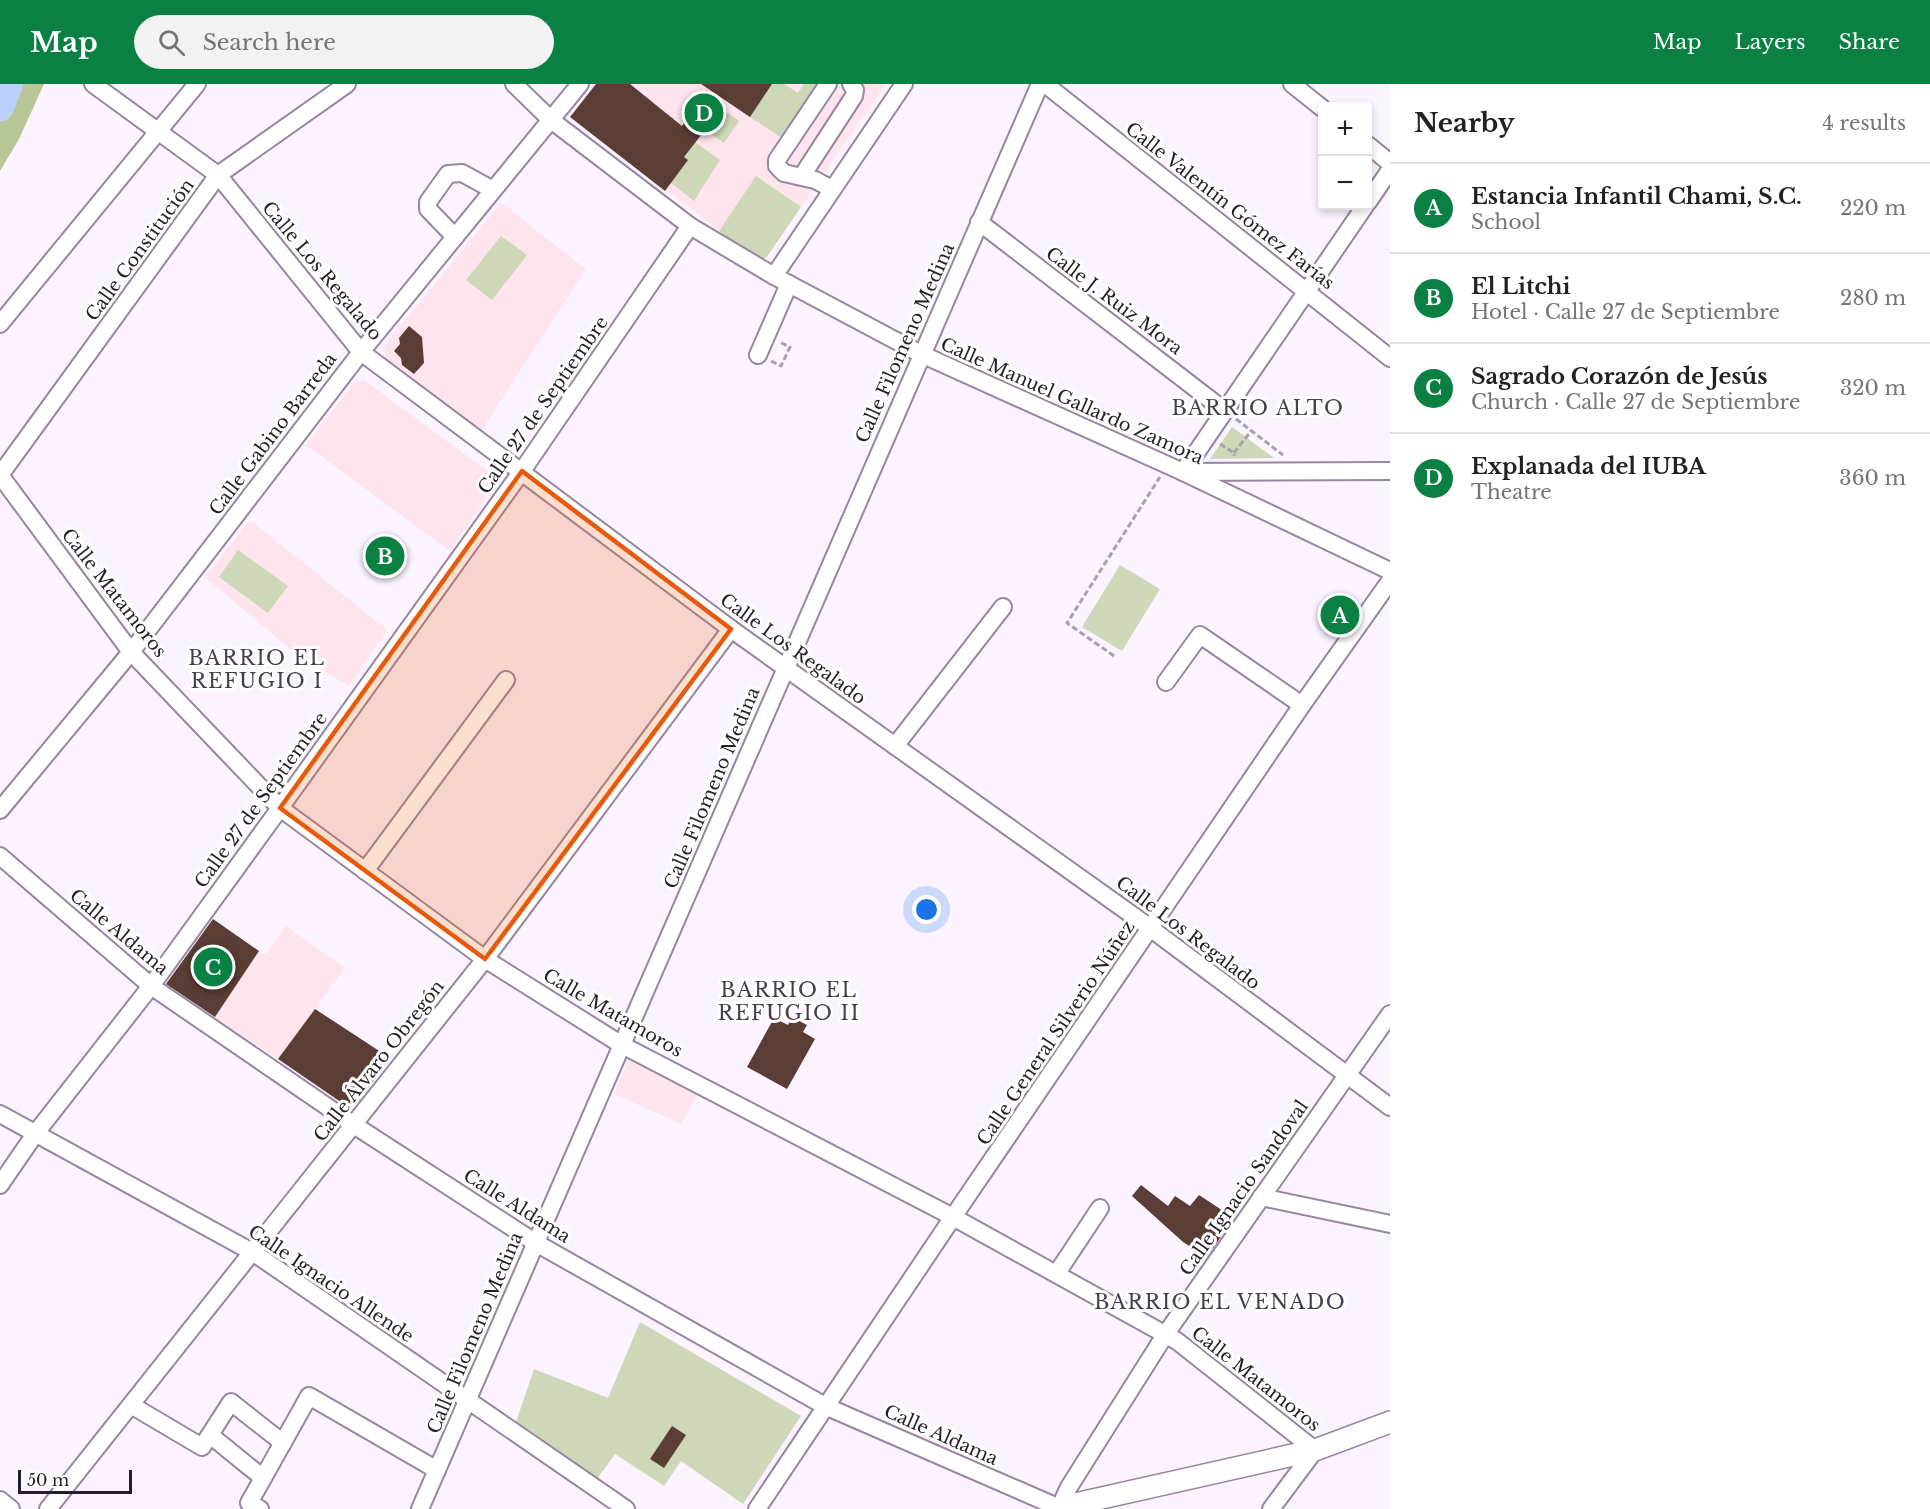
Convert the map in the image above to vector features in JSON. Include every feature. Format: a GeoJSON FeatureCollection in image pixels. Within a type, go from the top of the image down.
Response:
{"type":"FeatureCollection","features":[{"type":"Feature","properties":{"kind":"main road"},"geometry":{"type":"LineString","coordinates":[[1058,1509],[1315,1450],[1390,1422]]}},
{"type":"Feature","properties":{"kind":"street","name":"Calle Los Regalado"},"geometry":{"type":"LineString","coordinates":[[93,84],[218,176],[361,352],[731,630],[1150,929],[1390,1107]]}},
{"type":"Feature","properties":{"kind":"street"},"geometry":{"type":"LineString","coordinates":[[0,324],[197,84]]}},
{"type":"Feature","properties":{"kind":"street","name":"Calle Constitución"},"geometry":{"type":"LineString","coordinates":[[0,475],[218,176],[347,84]]}},
{"type":"Feature","properties":{"kind":"street","name":"Calle Manuel Gallardo Zamora"},"geometry":{"type":"LineString","coordinates":[[514,84],[551,120],[690,226],[782,280],[921,354],[1176,469],[1390,571]]}},
{"type":"Feature","properties":{"kind":"street","name":"Calle Gabino Barreda"},"geometry":{"type":"LineString","coordinates":[[0,810],[131,652],[361,352],[580,84]]}},
{"type":"Feature","properties":{"kind":"street"},"geometry":{"type":"LineString","coordinates":[[828,84],[777,160],[777,166],[784,173],[802,176],[832,189]]}},
{"type":"Feature","properties":{"kind":"street"},"geometry":{"type":"LineString","coordinates":[[802,176],[854,96],[855,90],[851,84]]}},
{"type":"Feature","properties":{"kind":"street"},"geometry":{"type":"LineString","coordinates":[[758,355],[782,280],[832,189],[904,84]]}},
{"type":"Feature","properties":{"kind":"street","name":"Calle Filomeno Medina"},"geometry":{"type":"LineString","coordinates":[[420,1509],[1040,84]]}},
{"type":"Feature","properties":{"kind":"street","name":"Calle Valentín Gómez Farías"},"geometry":{"type":"LineString","coordinates":[[1045,84],[1390,358]]}},
{"type":"Feature","properties":{"kind":"street"},"geometry":{"type":"LineString","coordinates":[[1292,84],[1318,104]]}},
{"type":"Feature","properties":{"kind":"street"},"geometry":{"type":"LineString","coordinates":[[1372,148],[1390,163]]}},
{"type":"Feature","properties":{"kind":"street"},"geometry":{"type":"LineString","coordinates":[[1372,196],[1390,170]]}},
{"type":"Feature","properties":{"kind":"street"},"geometry":{"type":"LineString","coordinates":[[455,237],[429,209],[429,202],[448,174],[462,173],[493,190]]}},
{"type":"Feature","properties":{"kind":"street"},"geometry":{"type":"LineString","coordinates":[[1176,469],[1208,436],[1362,210]]}},
{"type":"Feature","properties":{"kind":"street","name":"Calle J. Ruiz Mora"},"geometry":{"type":"LineString","coordinates":[[979,222],[1225,411]]}},
{"type":"Feature","properties":{"kind":"street","name":"Calle 27 de Septiembre"},"geometry":{"type":"LineString","coordinates":[[0,1185],[35,1134],[151,986],[280,808],[522,471],[690,226]]}},
{"type":"Feature","properties":{"kind":"street"},"geometry":{"type":"LineString","coordinates":[[1176,469],[1235,472],[1390,471]]}},
{"type":"Feature","properties":{"kind":"street","name":"Calle Matamoros"},"geometry":{"type":"LineString","coordinates":[[0,475],[131,652],[280,808],[485,959],[622,1044],[953,1217],[1165,1335],[1315,1450]]}},
{"type":"Feature","properties":{"kind":"street","name":"Calle General Silverio Núñez"},"geometry":{"type":"LineString","coordinates":[[757,1509],[1302,705],[1390,581]]}},
{"type":"Feature","properties":{"kind":"street"},"geometry":{"type":"LineString","coordinates":[[895,746],[1003,607]]}},
{"type":"Feature","properties":{"kind":"street","name":"Calle Álvaro Obregón"},"geometry":{"type":"LineString","coordinates":[[48,1509],[254,1253],[485,959],[731,630]]}},
{"type":"Feature","properties":{"kind":"street"},"geometry":{"type":"LineString","coordinates":[[1166,682],[1200,635],[1302,705]]}},
{"type":"Feature","properties":{"kind":"street"},"geometry":{"type":"LineString","coordinates":[[365,871],[506,680]]}},
{"type":"Feature","properties":{"kind":"street","name":"Calle Aldama"},"geometry":{"type":"LineString","coordinates":[[0,856],[151,986],[354,1125],[536,1243],[825,1406],[1058,1509]]}},
{"type":"Feature","properties":{"kind":"street","name":"Calle Ignacio Sandoval"},"geometry":{"type":"LineString","coordinates":[[1058,1509],[1069,1487],[1165,1335],[1390,1014]]}},
{"type":"Feature","properties":{"kind":"street","name":"Calle Ignacio Allende"},"geometry":{"type":"LineString","coordinates":[[0,1114],[254,1253],[626,1509]]}},
{"type":"Feature","properties":{"kind":"street"},"geometry":{"type":"LineString","coordinates":[[1261,1197],[1390,1224]]}},
{"type":"Feature","properties":{"kind":"street"},"geometry":{"type":"LineString","coordinates":[[1057,1273],[1100,1208]]}},
{"type":"Feature","properties":{"kind":"street"},"geometry":{"type":"LineString","coordinates":[[260,1509],[249,1503],[309,1396],[437,1470]]}},
{"type":"Feature","properties":{"kind":"street"},"geometry":{"type":"LineString","coordinates":[[131,1405],[202,1448],[231,1402],[283,1443]]}},
{"type":"Feature","properties":{"kind":"street"},"geometry":{"type":"LineString","coordinates":[[210,1435],[263,1478]]}},
{"type":"Feature","properties":{"kind":"street"},"geometry":{"type":"LineString","coordinates":[[1270,1509],[1315,1450]]}},
{"type":"Feature","properties":{"kind":"street"},"geometry":{"type":"LineString","coordinates":[[1268,1461],[1283,1465],[1288,1474],[1286,1488]]}},
{"type":"Feature","properties":{"kind":"street"},"geometry":{"type":"LineString","coordinates":[[0,1500],[11,1509]]}},
{"type":"Feature","properties":{"kind":"path"},"geometry":{"type":"LineString","coordinates":[[1225,411],[1305,472]]}},
{"type":"Feature","properties":{"kind":"path"},"geometry":{"type":"LineString","coordinates":[[1235,472],[1234,453],[1251,431]]}},
{"type":"Feature","properties":{"kind":"path"},"geometry":{"type":"LineString","coordinates":[[1208,436],[1234,453]]}},
{"type":"Feature","properties":{"kind":"path"},"geometry":{"type":"LineString","coordinates":[[1114,656],[1067,623],[1176,469]]}},
{"type":"Feature","properties":{"kind":"highlighted area"},"geometry":{"type":"Polygon","coordinates":[[[522,471],[731,629],[485,959],[280,808],[522,471]]]}},
{"type":"Feature","properties":{"kind":"shaded area"},"geometry":{"type":"Polygon","coordinates":[[[596,84],[886,84],[766,258],[757,259],[570,117],[596,84]]]}},
{"type":"Feature","properties":{"kind":"shaded area"},"geometry":{"type":"Polygon","coordinates":[[[501,203],[586,269],[481,431],[385,358],[384,346],[501,203]]]}},
{"type":"Feature","properties":{"kind":"shaded area"},"geometry":{"type":"Polygon","coordinates":[[[364,380],[498,479],[450,551],[306,445],[354,382],[364,380]]]}},
{"type":"Feature","properties":{"kind":"shaded area"},"geometry":{"type":"Polygon","coordinates":[[[250,520],[387,630],[349,686],[298,656],[205,577],[250,520]]]}},
{"type":"Feature","properties":{"kind":"shaded area"},"geometry":{"type":"Polygon","coordinates":[[[286,926],[345,968],[278,1059],[215,1017],[259,951],[266,955],[286,926]]]}},
{"type":"Feature","properties":{"kind":"shaded area"},"geometry":{"type":"Polygon","coordinates":[[[630,1057],[699,1092],[681,1124],[614,1094],[630,1057]]]}},
{"type":"Feature","properties":{"kind":"green space"},"geometry":{"type":"Polygon","coordinates":[[[0,84],[44,84],[19,139],[0,171],[0,84]]]}},
{"type":"Feature","properties":{"kind":"green space"},"geometry":{"type":"Polygon","coordinates":[[[772,84],[784,84],[798,93],[804,84],[818,84],[782,138],[750,117],[772,84]]]}},
{"type":"Feature","properties":{"kind":"green space"},"geometry":{"type":"Polygon","coordinates":[[[721,108],[739,121],[724,143],[705,130],[721,108]]]}},
{"type":"Feature","properties":{"kind":"green space"},"geometry":{"type":"Polygon","coordinates":[[[695,142],[720,160],[694,201],[671,183],[688,160],[684,157],[695,142]]]}},
{"type":"Feature","properties":{"kind":"green space"},"geometry":{"type":"Polygon","coordinates":[[[756,176],[801,207],[766,258],[757,259],[719,231],[756,176]]]}},
{"type":"Feature","properties":{"kind":"green space"},"geometry":{"type":"Polygon","coordinates":[[[501,236],[527,255],[492,300],[466,280],[501,236]]]}},
{"type":"Feature","properties":{"kind":"green space"},"geometry":{"type":"Polygon","coordinates":[[[1232,427],[1274,458],[1210,459],[1232,427]]]}},
{"type":"Feature","properties":{"kind":"green space"},"geometry":{"type":"Polygon","coordinates":[[[238,550],[288,586],[268,613],[219,577],[238,550]]]}},
{"type":"Feature","properties":{"kind":"green space"},"geometry":{"type":"Polygon","coordinates":[[[1120,565],[1160,589],[1122,651],[1082,627],[1120,565]]]}},
{"type":"Feature","properties":{"kind":"green space"},"geometry":{"type":"Polygon","coordinates":[[[640,1322],[801,1416],[743,1504],[681,1461],[664,1486],[615,1454],[597,1479],[516,1422],[534,1369],[608,1398],[640,1322]]]}},
{"type":"Feature","properties":{"kind":"building"},"geometry":{"type":"Polygon","coordinates":[[[596,84],[630,84],[682,126],[688,118],[705,130],[684,157],[688,160],[665,191],[570,117],[596,84]]]}},
{"type":"Feature","properties":{"kind":"building"},"geometry":{"type":"Polygon","coordinates":[[[701,84],[772,84],[750,117],[701,84]]]}},
{"type":"Feature","properties":{"kind":"building"},"geometry":{"type":"Polygon","coordinates":[[[409,326],[422,337],[424,363],[414,374],[402,365],[401,358],[394,351],[400,344],[399,338],[409,326]]]}},
{"type":"Feature","properties":{"kind":"building"},"geometry":{"type":"Polygon","coordinates":[[[213,919],[259,951],[215,1017],[166,984],[213,919]]]}},
{"type":"Feature","properties":{"kind":"building"},"geometry":{"type":"Polygon","coordinates":[[[315,1009],[390,1058],[357,1104],[345,1105],[278,1059],[315,1009]]]}},
{"type":"Feature","properties":{"kind":"building"},"geometry":{"type":"Polygon","coordinates":[[[792,1017],[807,1025],[803,1032],[815,1039],[787,1089],[747,1067],[774,1018],[788,1025],[792,1017]]]}},
{"type":"Feature","properties":{"kind":"building"},"geometry":{"type":"Polygon","coordinates":[[[1141,1185],[1168,1206],[1175,1196],[1190,1206],[1199,1195],[1234,1218],[1207,1257],[1183,1242],[1132,1196],[1141,1185]]]}},
{"type":"Feature","properties":{"kind":"building"},"geometry":{"type":"Polygon","coordinates":[[[672,1426],[686,1435],[664,1468],[650,1459],[672,1426]]]}},
{"type":"Feature","properties":{"kind":"waterway"},"geometry":{"type":"LineString","coordinates":[[0,108],[10,84]]}},
{"type":"Feature","properties":{"kind":"place","name":"Explanada del IUBA"},"geometry":{"type":"Point","coordinates":[704,113]}},
{"type":"Feature","properties":{"kind":"place","name":"El Litchi"},"geometry":{"type":"Point","coordinates":[385,556]}},
{"type":"Feature","properties":{"kind":"place","name":"Estancia Infantil Chami, S.C."},"geometry":{"type":"Point","coordinates":[1340,615]}},
{"type":"Feature","properties":{"kind":"place","name":"Sagrado Corazón de Jesús"},"geometry":{"type":"Point","coordinates":[213,967]}},
{"type":"Feature","properties":{"kind":"district","name":"BARRIO ALTO"},"geometry":{"type":"Point","coordinates":[1258,408]}},
{"type":"Feature","properties":{"kind":"district","name":"BARRIO EL REFUGIO I"},"geometry":{"type":"Point","coordinates":[257,670]}},
{"type":"Feature","properties":{"kind":"district","name":"BARRIO EL REFUGIO II"},"geometry":{"type":"Point","coordinates":[789,1002]}},
{"type":"Feature","properties":{"kind":"district","name":"BARRIO EL VENADO"},"geometry":{"type":"Point","coordinates":[1220,1302]}}]}
